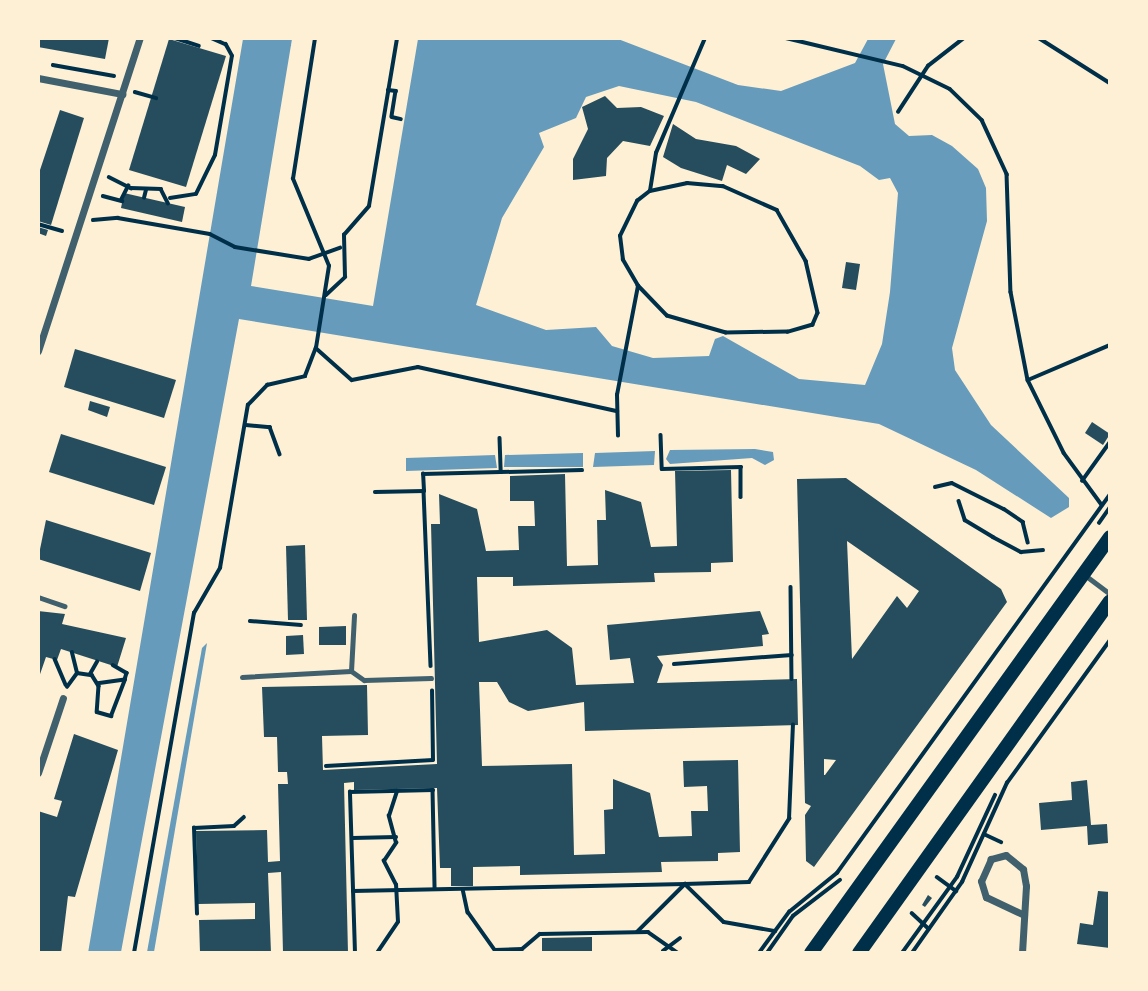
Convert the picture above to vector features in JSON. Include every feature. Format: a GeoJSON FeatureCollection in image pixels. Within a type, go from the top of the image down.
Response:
{"type":"FeatureCollection","features":[{"type":"Feature","properties":{"kind":"main road"},"geometry":{"type":"LineString","coordinates":[[811,953],[1110,537]]}},
{"type":"Feature","properties":{"kind":"main road"},"geometry":{"type":"LineString","coordinates":[[859,953],[1110,601]]}},
{"type":"Feature","properties":{"kind":"street"},"geometry":{"type":"LineString","coordinates":[[38,352],[140,38]]}},
{"type":"Feature","properties":{"kind":"street"},"geometry":{"type":"LineString","coordinates":[[38,78],[122,91]]}},
{"type":"Feature","properties":{"kind":"street"},"geometry":{"type":"LineString","coordinates":[[38,315],[48,318]]}},
{"type":"Feature","properties":{"kind":"street"},"geometry":{"type":"LineString","coordinates":[[38,773],[64,694]]}},
{"type":"Feature","properties":{"kind":"street"},"geometry":{"type":"LineString","coordinates":[[1022,953],[1024,915],[1023,869],[1013,858],[991,859],[981,881],[986,897],[1024,915]]}},
{"type":"Feature","properties":{"kind":"lane"},"geometry":{"type":"LineString","coordinates":[[1083,574],[1110,594]]}},
{"type":"Feature","properties":{"kind":"lane"},"geometry":{"type":"LineString","coordinates":[[38,597],[64,606]]}},
{"type":"Feature","properties":{"kind":"lane"},"geometry":{"type":"LineString","coordinates":[[351,671],[354,615]]}},
{"type":"Feature","properties":{"kind":"lane"},"geometry":{"type":"LineString","coordinates":[[242,677],[351,671],[364,680],[431,678]]}},
{"type":"Feature","properties":{"kind":"path"},"geometry":{"type":"LineString","coordinates":[[175,38],[199,46]]}},
{"type":"Feature","properties":{"kind":"path"},"geometry":{"type":"LineString","coordinates":[[94,174],[128,186],[146,190],[161,189],[169,200],[196,194],[215,155],[232,56],[226,45],[210,38]]}},
{"type":"Feature","properties":{"kind":"path"},"geometry":{"type":"LineString","coordinates":[[134,953],[194,612],[220,568],[246,425],[255,393],[305,376],[318,339],[325,297],[324,254],[293,179],[315,38]]}},
{"type":"Feature","properties":{"kind":"path"},"geometry":{"type":"LineString","coordinates":[[80,217],[210,234],[271,253],[309,259],[340,247],[350,222],[369,206],[397,38]]}},
{"type":"Feature","properties":{"kind":"path"},"geometry":{"type":"LineString","coordinates":[[650,191],[656,153],[705,38]]}},
{"type":"Feature","properties":{"kind":"path"},"geometry":{"type":"LineString","coordinates":[[786,38],[859,52],[889,62],[921,74],[967,103],[1001,156],[1010,195],[1011,292],[1028,380],[1082,481],[1102,505]]}},
{"type":"Feature","properties":{"kind":"path"},"geometry":{"type":"LineString","coordinates":[[898,111],[921,74],[964,38]]}},
{"type":"Feature","properties":{"kind":"path"},"geometry":{"type":"LineString","coordinates":[[1039,38],[1110,83]]}},
{"type":"Feature","properties":{"kind":"path"},"geometry":{"type":"LineString","coordinates":[[38,62],[127,78]]}},
{"type":"Feature","properties":{"kind":"path"},"geometry":{"type":"LineString","coordinates":[[388,90],[396,91],[392,117],[401,119]]}},
{"type":"Feature","properties":{"kind":"path"},"geometry":{"type":"LineString","coordinates":[[122,91],[156,98]]}},
{"type":"Feature","properties":{"kind":"path"},"geometry":{"type":"LineString","coordinates":[[687,183],[723,186],[777,210],[806,261],[818,313],[813,325],[788,332],[726,333],[667,316],[638,286],[623,260],[620,236],[637,201],[650,191],[687,183]]}},
{"type":"Feature","properties":{"kind":"path"},"geometry":{"type":"LineString","coordinates":[[121,200],[128,186]]}},
{"type":"Feature","properties":{"kind":"path"},"geometry":{"type":"LineString","coordinates":[[144,198],[146,190]]}},
{"type":"Feature","properties":{"kind":"path"},"geometry":{"type":"LineString","coordinates":[[38,224],[75,235]]}},
{"type":"Feature","properties":{"kind":"path"},"geometry":{"type":"LineString","coordinates":[[325,297],[345,277],[348,266],[340,247]]}},
{"type":"Feature","properties":{"kind":"path"},"geometry":{"type":"LineString","coordinates":[[618,436],[617,395],[638,286]]}},
{"type":"Feature","properties":{"kind":"path"},"geometry":{"type":"LineString","coordinates":[[1028,380],[1110,345]]}},
{"type":"Feature","properties":{"kind":"path"},"geometry":{"type":"LineString","coordinates":[[316,348],[352,380],[430,368],[617,411]]}},
{"type":"Feature","properties":{"kind":"path"},"geometry":{"type":"LineString","coordinates":[[246,425],[270,427],[280,454]]}},
{"type":"Feature","properties":{"kind":"path"},"geometry":{"type":"LineString","coordinates":[[661,435],[662,469],[740,467],[741,497]]}},
{"type":"Feature","properties":{"kind":"path"},"geometry":{"type":"LineString","coordinates":[[500,438],[501,472]]}},
{"type":"Feature","properties":{"kind":"path"},"geometry":{"type":"LineString","coordinates":[[1082,481],[1110,442]]}},
{"type":"Feature","properties":{"kind":"path"},"geometry":{"type":"LineString","coordinates":[[326,766],[433,760],[423,474],[582,470]]}},
{"type":"Feature","properties":{"kind":"path"},"geometry":{"type":"LineString","coordinates":[[935,487],[952,483],[1004,509],[1023,522],[1028,542]]}},
{"type":"Feature","properties":{"kind":"path"},"geometry":{"type":"LineString","coordinates":[[375,492],[424,491]]}},
{"type":"Feature","properties":{"kind":"path"},"geometry":{"type":"LineString","coordinates":[[759,953],[775,931],[837,873],[1110,494]]}},
{"type":"Feature","properties":{"kind":"path"},"geometry":{"type":"LineString","coordinates":[[959,501],[965,520],[993,537],[1021,552],[1043,550]]}},
{"type":"Feature","properties":{"kind":"path"},"geometry":{"type":"LineString","coordinates":[[767,953],[793,916],[843,878],[1110,507]]}},
{"type":"Feature","properties":{"kind":"path"},"geometry":{"type":"LineString","coordinates":[[791,587],[792,679]]}},
{"type":"Feature","properties":{"kind":"path"},"geometry":{"type":"LineString","coordinates":[[250,621],[301,625]]}},
{"type":"Feature","properties":{"kind":"path"},"geometry":{"type":"LineString","coordinates":[[902,953],[951,887],[1003,778],[1110,629]]}},
{"type":"Feature","properties":{"kind":"path"},"geometry":{"type":"LineString","coordinates":[[912,953],[956,891],[1007,783],[1110,640]]}},
{"type":"Feature","properties":{"kind":"path"},"geometry":{"type":"LineString","coordinates":[[64,694],[77,673],[72,653]]}},
{"type":"Feature","properties":{"kind":"path"},"geometry":{"type":"LineString","coordinates":[[674,663],[792,656]]}},
{"type":"Feature","properties":{"kind":"path"},"geometry":{"type":"LineString","coordinates":[[55,659],[64,694]]}},
{"type":"Feature","properties":{"kind":"path"},"geometry":{"type":"LineString","coordinates":[[90,674],[97,662]]}},
{"type":"Feature","properties":{"kind":"path"},"geometry":{"type":"LineString","coordinates":[[77,673],[90,674],[99,684],[97,712],[111,716],[127,673],[113,665]]}},
{"type":"Feature","properties":{"kind":"path"},"geometry":{"type":"LineString","coordinates":[[99,684],[125,680]]}},
{"type":"Feature","properties":{"kind":"path"},"geometry":{"type":"LineString","coordinates":[[353,891],[750,881],[789,819],[793,725]]}},
{"type":"Feature","properties":{"kind":"path"},"geometry":{"type":"LineString","coordinates":[[355,953],[350,792],[433,790],[435,889]]}},
{"type":"Feature","properties":{"kind":"path"},"geometry":{"type":"LineString","coordinates":[[377,953],[395,933],[397,890],[384,862],[396,837],[389,816],[397,791]]}},
{"type":"Feature","properties":{"kind":"path"},"geometry":{"type":"LineString","coordinates":[[197,914],[194,828],[234,826],[244,817]]}},
{"type":"Feature","properties":{"kind":"path"},"geometry":{"type":"LineString","coordinates":[[352,838],[396,837]]}},
{"type":"Feature","properties":{"kind":"path"},"geometry":{"type":"LineString","coordinates":[[937,877],[956,891]]}},
{"type":"Feature","properties":{"kind":"path"},"geometry":{"type":"LineString","coordinates":[[685,884],[724,922],[775,931]]}},
{"type":"Feature","properties":{"kind":"path"},"geometry":{"type":"LineString","coordinates":[[637,932],[685,884]]}},
{"type":"Feature","properties":{"kind":"path"},"geometry":{"type":"LineString","coordinates":[[463,889],[468,912],[495,951],[522,949],[540,934],[637,932],[678,953]]}},
{"type":"Feature","properties":{"kind":"path"},"geometry":{"type":"LineString","coordinates":[[912,913],[929,929]]}},
{"type":"Feature","properties":{"kind":"path"},"geometry":{"type":"LineString","coordinates":[[663,951],[680,938]]}},
{"type":"Feature","properties":{"kind":"water"},"geometry":{"type":"Polygon","coordinates":[[[243,39],[292,39],[251,286],[373,306],[418,39],[618,39],[738,85],[781,91],[855,63],[868,39],[896,39],[883,64],[895,124],[909,136],[932,135],[952,146],[978,169],[986,188],[987,221],[952,348],[955,370],[991,425],[1069,498],[1069,507],[1051,518],[976,470],[879,424],[239,319],[121,952],[88,953],[243,39]],[[619,86],[586,97],[576,118],[539,133],[544,147],[502,218],[476,305],[546,330],[596,327],[612,346],[653,358],[709,356],[715,339],[723,336],[799,379],[865,385],[882,344],[890,292],[898,193],[890,178],[879,180],[860,166],[696,102],[619,86]]]}},
{"type":"Feature","properties":{"kind":"water"},"geometry":{"type":"Polygon","coordinates":[[[755,449],[773,452],[774,460],[765,465],[752,458],[670,464],[666,459],[670,450],[755,449]]]}},
{"type":"Feature","properties":{"kind":"water"},"geometry":{"type":"Polygon","coordinates":[[[655,451],[654,465],[593,467],[595,453],[655,451]]]}},
{"type":"Feature","properties":{"kind":"water"},"geometry":{"type":"Polygon","coordinates":[[[583,453],[583,467],[504,467],[505,455],[583,453]]]}},
{"type":"Feature","properties":{"kind":"water"},"geometry":{"type":"Polygon","coordinates":[[[495,455],[497,468],[406,471],[406,458],[495,455]]]}},
{"type":"Feature","properties":{"kind":"water"},"geometry":{"type":"Polygon","coordinates":[[[207,643],[154,952],[147,952],[202,648],[207,643]]]}},
{"type":"Feature","properties":{"kind":"building"},"geometry":{"type":"Polygon","coordinates":[[[38,38],[109,38],[105,59],[38,47],[38,38]]]}},
{"type":"Feature","properties":{"kind":"building"},"geometry":{"type":"Polygon","coordinates":[[[169,39],[226,56],[186,187],[129,170],[169,39]]]}},
{"type":"Feature","properties":{"kind":"building"},"geometry":{"type":"Polygon","coordinates":[[[605,96],[617,108],[641,107],[664,116],[650,146],[623,141],[607,158],[606,176],[573,180],[573,159],[588,129],[582,107],[605,96]]]}},
{"type":"Feature","properties":{"kind":"building"},"geometry":{"type":"Polygon","coordinates":[[[60,110],[84,118],[51,225],[38,221],[38,176],[60,110]]]}},
{"type":"Feature","properties":{"kind":"building"},"geometry":{"type":"Polygon","coordinates":[[[673,124],[696,139],[736,146],[760,159],[746,174],[727,165],[722,181],[681,168],[663,157],[673,124]]]}},
{"type":"Feature","properties":{"kind":"building"},"geometry":{"type":"Polygon","coordinates":[[[124,193],[185,207],[182,222],[121,208],[124,193]]]}},
{"type":"Feature","properties":{"kind":"building"},"geometry":{"type":"Polygon","coordinates":[[[38,227],[48,230],[46,236],[38,233],[38,227]]]}},
{"type":"Feature","properties":{"kind":"building"},"geometry":{"type":"Polygon","coordinates":[[[846,262],[860,264],[856,290],[842,288],[846,262]]]}},
{"type":"Feature","properties":{"kind":"building"},"geometry":{"type":"Polygon","coordinates":[[[75,349],[176,380],[164,418],[64,387],[75,349]]]}},
{"type":"Feature","properties":{"kind":"building"},"geometry":{"type":"Polygon","coordinates":[[[90,401],[110,407],[107,417],[88,410],[90,401]]]}},
{"type":"Feature","properties":{"kind":"building"},"geometry":{"type":"Polygon","coordinates":[[[1092,422],[1110,434],[1103,445],[1085,433],[1092,422]]]}},
{"type":"Feature","properties":{"kind":"building"},"geometry":{"type":"Polygon","coordinates":[[[61,434],[166,467],[154,505],[49,472],[61,434]]]}},
{"type":"Feature","properties":{"kind":"building"},"geometry":{"type":"Polygon","coordinates":[[[731,470],[733,562],[711,563],[711,572],[654,573],[655,582],[513,586],[513,577],[477,577],[479,642],[547,630],[572,648],[576,685],[634,683],[630,658],[610,660],[607,625],[760,611],[769,634],[762,635],[763,646],[657,656],[663,665],[657,683],[797,679],[798,725],[585,731],[584,702],[528,711],[509,702],[497,682],[479,682],[482,766],[572,764],[574,855],[605,854],[604,810],[613,809],[613,779],[650,793],[659,837],[692,836],[691,811],[708,811],[707,786],[684,787],[683,761],[738,760],[740,852],[718,853],[718,861],[661,862],[662,872],[520,875],[520,866],[473,867],[473,886],[451,886],[451,868],[440,868],[437,788],[354,790],[354,782],[344,783],[348,953],[283,953],[281,872],[268,873],[271,953],[200,953],[199,920],[255,919],[255,903],[198,904],[196,831],[267,830],[268,862],[280,861],[278,784],[288,784],[287,772],[278,772],[277,737],[264,737],[262,687],[367,685],[368,735],[322,736],[323,770],[437,764],[431,524],[440,524],[439,494],[477,509],[486,551],[519,550],[518,526],[535,526],[534,501],[510,501],[510,476],[565,474],[567,566],[598,565],[597,520],[606,520],[605,490],[641,502],[651,547],[677,546],[675,471],[731,470]]]}},
{"type":"Feature","properties":{"kind":"building"},"geometry":{"type":"Polygon","coordinates":[[[846,478],[1001,589],[1007,602],[814,867],[806,861],[805,815],[811,806],[805,803],[797,479],[846,478]],[[847,541],[852,659],[897,596],[907,608],[919,591],[847,541]],[[824,759],[824,775],[825,775],[836,760],[824,759]]]}},
{"type":"Feature","properties":{"kind":"building"},"geometry":{"type":"Polygon","coordinates":[[[46,520],[151,553],[140,591],[38,559],[46,520]]]}},
{"type":"Feature","properties":{"kind":"building"},"geometry":{"type":"Polygon","coordinates":[[[305,545],[307,620],[288,620],[286,546],[305,545]]]}},
{"type":"Feature","properties":{"kind":"building"},"geometry":{"type":"Polygon","coordinates":[[[38,611],[65,614],[62,624],[126,638],[117,667],[61,649],[57,660],[46,657],[38,680],[38,611]]]}},
{"type":"Feature","properties":{"kind":"building"},"geometry":{"type":"Polygon","coordinates":[[[346,626],[346,645],[319,645],[319,627],[346,626]]]}},
{"type":"Feature","properties":{"kind":"building"},"geometry":{"type":"Polygon","coordinates":[[[303,635],[304,654],[286,655],[286,636],[303,635]]]}},
{"type":"Feature","properties":{"kind":"building"},"geometry":{"type":"Polygon","coordinates":[[[74,734],[118,750],[75,897],[68,896],[61,953],[38,953],[38,811],[57,817],[62,801],[54,799],[74,734]]]}},
{"type":"Feature","properties":{"kind":"building"},"geometry":{"type":"Polygon","coordinates":[[[1087,780],[1091,825],[1107,824],[1108,843],[1088,845],[1087,826],[1041,830],[1039,803],[1072,800],[1071,782],[1087,780]]]}},
{"type":"Feature","properties":{"kind":"building"},"geometry":{"type":"Polygon","coordinates":[[[1098,891],[1110,892],[1110,948],[1077,944],[1080,923],[1093,925],[1098,891]]]}},
{"type":"Feature","properties":{"kind":"building"},"geometry":{"type":"Polygon","coordinates":[[[928,895],[932,898],[925,907],[922,905],[928,895]]]}},
{"type":"Feature","properties":{"kind":"building"},"geometry":{"type":"Polygon","coordinates":[[[592,937],[592,953],[542,953],[542,938],[592,937]]]}}]}
